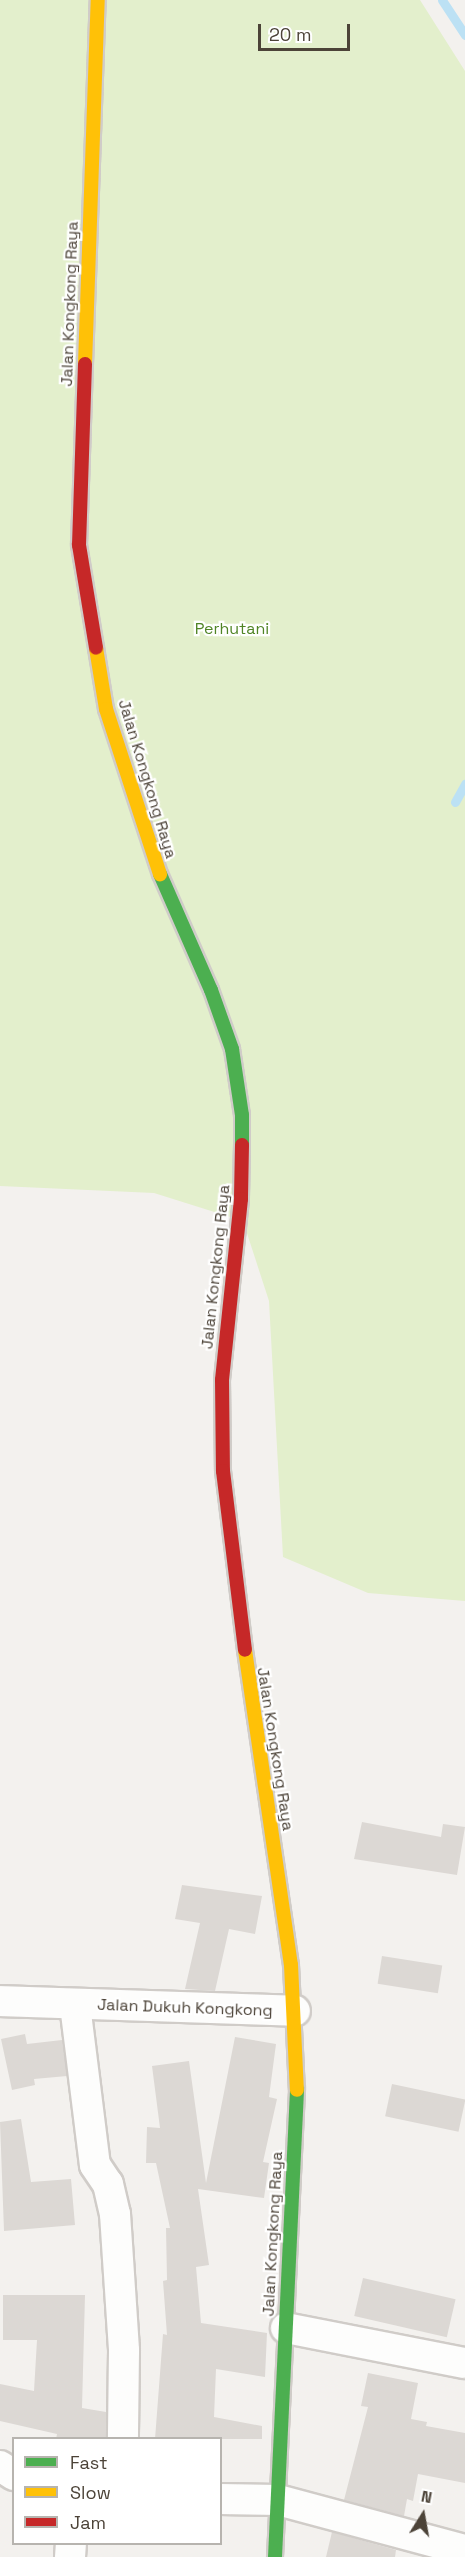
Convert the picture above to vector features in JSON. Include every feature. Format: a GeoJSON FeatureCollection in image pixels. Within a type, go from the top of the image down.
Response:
{"type":"FeatureCollection","features":[{"type":"Feature","properties":{"kind":"street","name":"Jalan Kongkong Raya"},"geometry":{"type":"LineString","coordinates":[[98,0],[79,545],[106,709],[154,861],[211,990],[232,1049],[242,1115],[241,1199],[222,1380],[222,1471],[230,1552],[291,1965],[297,2085],[275,2557]]}},
{"type":"Feature","properties":{"kind":"street","name":"Jalan Dukuh Kongkong"},"geometry":{"type":"LineString","coordinates":[[0,2001],[295,2011]]}},
{"type":"Feature","properties":{"kind":"street"},"geometry":{"type":"LineString","coordinates":[[75,2005],[95,2164],[108,2184],[115,2214],[124,2351],[123,2437]]}},
{"type":"Feature","properties":{"kind":"street"},"geometry":{"type":"LineString","coordinates":[[286,2328],[465,2363]]}},
{"type":"Feature","properties":{"kind":"street"},"geometry":{"type":"LineString","coordinates":[[222,2499],[278,2500],[465,2550]]}},
{"type":"Feature","properties":{"kind":"green space","name":"Perhutani"},"geometry":{"type":"Polygon","coordinates":[[[0,0],[420,0],[465,71],[465,1601],[368,1593],[283,1557],[269,1301],[243,1221],[154,1193],[0,1186],[0,0]]]}},
{"type":"Feature","properties":{"kind":"building"},"geometry":{"type":"Polygon","coordinates":[[[362,1822],[441,1837],[443,1824],[465,1827],[457,1875],[354,1859],[362,1822]]]}},
{"type":"Feature","properties":{"kind":"building"},"geometry":{"type":"Polygon","coordinates":[[[182,1885],[262,1896],[255,1934],[229,1929],[215,1991],[185,1989],[200,1923],[175,1919],[182,1885]]]}},
{"type":"Feature","properties":{"kind":"building"},"geometry":{"type":"Polygon","coordinates":[[[382,1956],[442,1966],[438,1993],[378,1984],[382,1956]]]}},
{"type":"Feature","properties":{"kind":"building"},"geometry":{"type":"Polygon","coordinates":[[[25,2034],[27,2044],[62,2040],[67,2076],[34,2079],[35,2085],[12,2090],[1,2039],[25,2034]]]}},
{"type":"Feature","properties":{"kind":"building"},"geometry":{"type":"Polygon","coordinates":[[[235,2037],[276,2044],[269,2097],[277,2099],[263,2162],[269,2163],[264,2198],[198,2189],[209,2265],[196,2267],[201,2323],[267,2333],[265,2377],[216,2369],[214,2417],[262,2426],[262,2439],[155,2437],[163,2334],[167,2335],[163,2281],[167,2280],[166,2228],[170,2228],[156,2163],[146,2163],[147,2127],[160,2128],[152,2066],[189,2061],[206,2183],[235,2037]]]}},
{"type":"Feature","properties":{"kind":"building"},"geometry":{"type":"Polygon","coordinates":[[[392,2084],[465,2100],[458,2132],[385,2116],[392,2084]]]}},
{"type":"Feature","properties":{"kind":"building"},"geometry":{"type":"Polygon","coordinates":[[[21,2119],[31,2182],[71,2179],[75,2225],[4,2231],[0,2122],[21,2119]]]}},
{"type":"Feature","properties":{"kind":"building"},"geometry":{"type":"Polygon","coordinates":[[[363,2278],[456,2299],[447,2337],[354,2316],[363,2278]]]}},
{"type":"Feature","properties":{"kind":"building"},"geometry":{"type":"Polygon","coordinates":[[[3,2295],[85,2295],[82,2408],[106,2412],[106,2437],[56,2437],[57,2434],[0,2421],[0,2384],[34,2391],[37,2340],[3,2340],[3,2295]]]}},
{"type":"Feature","properties":{"kind":"building"},"geometry":{"type":"Polygon","coordinates":[[[368,2373],[418,2383],[411,2419],[427,2422],[426,2426],[465,2433],[465,2483],[418,2474],[413,2501],[407,2499],[404,2516],[344,2500],[368,2407],[361,2406],[368,2373]]]}},
{"type":"Feature","properties":{"kind":"building"},"geometry":{"type":"Polygon","coordinates":[[[332,2532],[396,2550],[395,2557],[326,2557],[332,2532]]]}},
{"type":"Feature","properties":{"kind":"waterway"},"geometry":{"type":"LineString","coordinates":[[442,0],[465,35]]}},
{"type":"Feature","properties":{"kind":"waterway"},"geometry":{"type":"LineString","coordinates":[[455,802],[465,784]]}},
{"type":"Feature","properties":{"kind":"traffic: fast"},"geometry":{"type":"LineString","coordinates":[[160,874],[211,990],[232,1049],[242,1115],[242,1145]]}},
{"type":"Feature","properties":{"kind":"traffic: fast"},"geometry":{"type":"LineString","coordinates":[[275,2557],[297,2090]]}},
{"type":"Feature","properties":{"kind":"traffic: slow"},"geometry":{"type":"LineString","coordinates":[[85,364],[98,0]]}},
{"type":"Feature","properties":{"kind":"traffic: slow"},"geometry":{"type":"LineString","coordinates":[[96,648],[106,709],[160,874]]}},
{"type":"Feature","properties":{"kind":"traffic: slow"},"geometry":{"type":"LineString","coordinates":[[245,1650],[291,1965],[297,2090]]}},
{"type":"Feature","properties":{"kind":"traffic: jam"},"geometry":{"type":"LineString","coordinates":[[85,364],[79,545],[96,648]]}},
{"type":"Feature","properties":{"kind":"traffic: jam"},"geometry":{"type":"LineString","coordinates":[[242,1145],[241,1199],[222,1380],[223,1471],[245,1650]]}}]}
